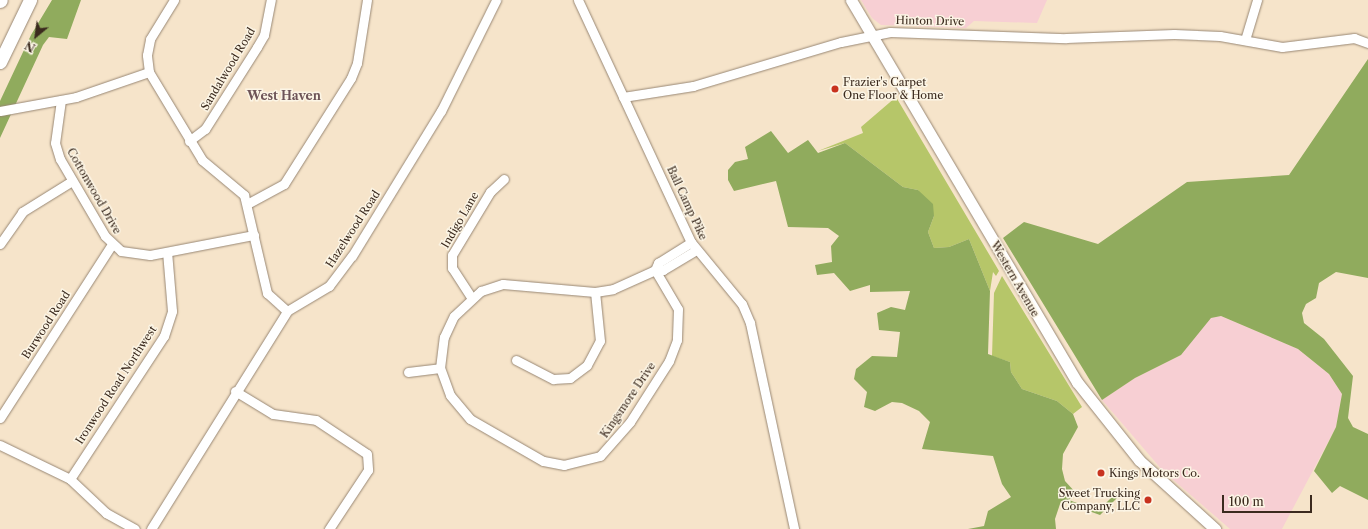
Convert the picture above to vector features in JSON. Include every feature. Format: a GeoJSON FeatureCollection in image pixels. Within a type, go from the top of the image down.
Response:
{"type":"FeatureCollection","features":[{"type":"Feature","properties":{"kind":"highway"},"geometry":{"type":"LineString","coordinates":[[0,62],[30,0]]}},
{"type":"Feature","properties":{"kind":"highway"},"geometry":{"type":"LineString","coordinates":[[7,49],[38,0]]}},
{"type":"Feature","properties":{"kind":"main road","name":"Western Avenue"},"geometry":{"type":"LineString","coordinates":[[851,0],[1077,382],[1139,460],[1215,529]]}},
{"type":"Feature","properties":{"kind":"street"},"geometry":{"type":"LineString","coordinates":[[174,0],[150,39],[147,55],[149,72],[189,141],[202,160],[244,195],[267,293],[287,311]]}},
{"type":"Feature","properties":{"kind":"street","name":"Sandalwood Road"},"geometry":{"type":"LineString","coordinates":[[189,141],[205,129],[257,47],[265,29],[271,0]]}},
{"type":"Feature","properties":{"kind":"street"},"geometry":{"type":"LineString","coordinates":[[247,204],[284,184],[351,78],[357,63],[367,0]]}},
{"type":"Feature","properties":{"kind":"street","name":"Hazelwood Road"},"geometry":{"type":"LineString","coordinates":[[151,529],[287,311],[329,286],[352,256],[441,111],[496,0]]}},
{"type":"Feature","properties":{"kind":"street","name":"Ball Camp Pike"},"geometry":{"type":"LineString","coordinates":[[578,0],[691,242],[696,250],[742,304],[750,323],[794,529]]}},
{"type":"Feature","properties":{"kind":"street"},"geometry":{"type":"LineString","coordinates":[[1245,40],[1257,0]]}},
{"type":"Feature","properties":{"kind":"street","name":"Hinton Drive"},"geometry":{"type":"LineString","coordinates":[[623,97],[694,86],[872,36],[925,31],[1066,38],[1147,33],[1245,40],[1282,47],[1354,38],[1368,43]]}},
{"type":"Feature","properties":{"kind":"street"},"geometry":{"type":"LineString","coordinates":[[0,111],[61,100],[149,72]]}},
{"type":"Feature","properties":{"kind":"street","name":"Cottonwood Drive"},"geometry":{"type":"LineString","coordinates":[[61,100],[56,149],[72,180],[112,244],[121,251],[141,255],[167,252],[254,235]]}},
{"type":"Feature","properties":{"kind":"street","name":"Indigo Lane"},"geometry":{"type":"LineString","coordinates":[[471,297],[452,268],[452,255],[490,192],[504,179]]}},
{"type":"Feature","properties":{"kind":"street"},"geometry":{"type":"LineString","coordinates":[[0,244],[22,212],[72,180]]}},
{"type":"Feature","properties":{"kind":"street"},"geometry":{"type":"LineString","coordinates":[[655,270],[658,263],[691,242]]}},
{"type":"Feature","properties":{"kind":"street","name":"Burwood Road"},"geometry":{"type":"LineString","coordinates":[[0,418],[112,244]]}},
{"type":"Feature","properties":{"kind":"street"},"geometry":{"type":"LineString","coordinates":[[408,372],[440,368],[448,326],[471,297],[503,284],[595,292],[613,289],[655,270],[663,270],[696,250]]}},
{"type":"Feature","properties":{"kind":"street","name":"Ironwood Road Northwest"},"geometry":{"type":"LineString","coordinates":[[70,478],[164,336],[172,311],[167,252]]}},
{"type":"Feature","properties":{"kind":"street","name":"Kingsmore Drive"},"geometry":{"type":"LineString","coordinates":[[440,368],[450,395],[470,419],[542,461],[564,465],[590,461],[618,438],[676,345],[678,310],[655,270]]}},
{"type":"Feature","properties":{"kind":"street"},"geometry":{"type":"LineString","coordinates":[[516,360],[553,378],[570,378],[587,365],[600,341],[595,292]]}},
{"type":"Feature","properties":{"kind":"street"},"geometry":{"type":"LineString","coordinates":[[236,391],[273,414],[316,420],[367,454],[368,470],[329,529]]}},
{"type":"Feature","properties":{"kind":"street"},"geometry":{"type":"LineString","coordinates":[[0,445],[70,478],[106,513],[135,529]]}},
{"type":"Feature","properties":{"kind":"shaded area"},"geometry":{"type":"Polygon","coordinates":[[[861,0],[1047,0],[1037,23],[974,21],[966,28],[881,25],[872,18],[861,0]]]}},
{"type":"Feature","properties":{"kind":"shaded area"},"geometry":{"type":"Polygon","coordinates":[[[1221,316],[1298,349],[1329,374],[1342,394],[1336,427],[1282,529],[1230,529],[1163,471],[1102,400],[1135,378],[1181,355],[1210,318],[1221,316]]]}},
{"type":"Feature","properties":{"kind":"green space"},"geometry":{"type":"Polygon","coordinates":[[[52,0],[81,0],[67,39],[49,37],[43,45],[0,138],[0,101],[31,35],[52,0]]]}},
{"type":"Feature","properties":{"kind":"green space"},"geometry":{"type":"Polygon","coordinates":[[[1368,59],[1368,278],[1336,272],[1319,283],[1316,298],[1306,304],[1302,313],[1304,323],[1324,339],[1353,376],[1348,418],[1353,427],[1368,434],[1368,500],[1340,486],[1332,493],[1314,471],[1336,427],[1342,394],[1329,374],[1298,349],[1221,316],[1211,318],[1181,355],[1135,378],[1102,400],[1003,238],[1024,222],[1098,244],[1187,182],[1289,175],[1368,59]]]}},
{"type":"Feature","properties":{"kind":"green space"},"geometry":{"type":"Polygon","coordinates":[[[896,97],[999,271],[996,276],[993,272],[990,291],[969,239],[949,247],[934,248],[928,232],[934,216],[918,190],[903,187],[845,143],[818,151],[863,133],[861,127],[896,97]]]}},
{"type":"Feature","properties":{"kind":"green space"},"geometry":{"type":"Polygon","coordinates":[[[771,131],[788,153],[808,140],[818,153],[845,143],[903,187],[918,190],[933,204],[934,216],[928,232],[934,248],[949,247],[969,239],[990,291],[988,354],[1010,362],[1011,372],[1022,389],[1057,401],[1073,414],[1078,427],[1063,454],[1062,469],[1065,481],[1076,493],[1069,500],[1098,511],[1120,489],[1123,492],[1100,515],[1061,501],[1055,519],[1056,529],[968,529],[984,526],[988,511],[1011,497],[1002,484],[993,456],[922,449],[930,422],[919,411],[902,403],[892,402],[875,411],[864,407],[867,392],[854,379],[856,369],[872,356],[897,357],[900,332],[879,330],[877,313],[891,307],[905,310],[910,291],[870,292],[870,285],[850,291],[834,273],[817,275],[815,265],[832,262],[831,246],[839,236],[828,228],[788,227],[776,181],[734,191],[728,180],[728,170],[735,162],[748,159],[745,147],[771,131]]]}},
{"type":"Feature","properties":{"kind":"green space"},"geometry":{"type":"Polygon","coordinates":[[[1002,276],[1082,407],[1073,414],[1057,401],[1022,389],[1011,372],[1010,362],[992,356],[994,293],[1002,276]]]}},
{"type":"Feature","properties":{"kind":"place","name":"Frazier's Carpet One Floor & Home"},"geometry":{"type":"Point","coordinates":[835,89]}},
{"type":"Feature","properties":{"kind":"place","name":"Kings Motors Co."},"geometry":{"type":"Point","coordinates":[1101,473]}},
{"type":"Feature","properties":{"kind":"place","name":"Sweet Trucking Company, LLC"},"geometry":{"type":"Point","coordinates":[1148,500]}},
{"type":"Feature","properties":{"kind":"district","name":"West Haven"},"geometry":{"type":"Point","coordinates":[284,96]}}]}
